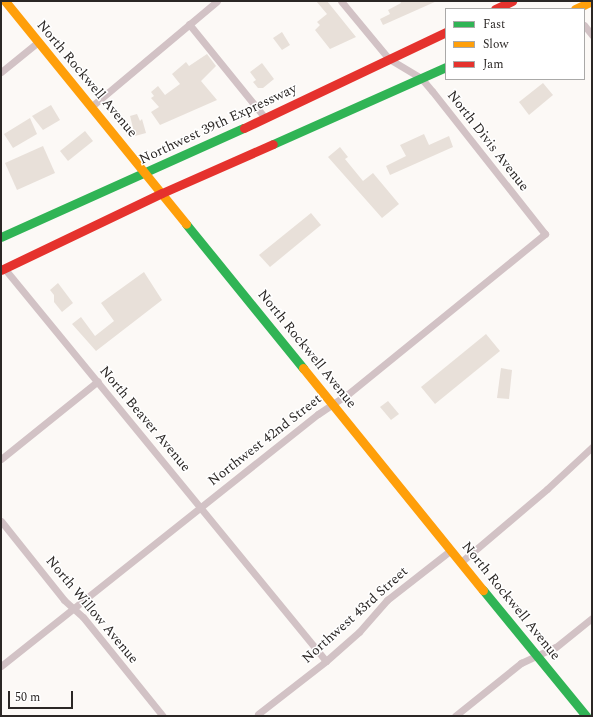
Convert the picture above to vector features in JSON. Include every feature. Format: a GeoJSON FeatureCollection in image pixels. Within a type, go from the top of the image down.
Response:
{"type":"FeatureCollection","features":[{"type":"Feature","properties":{"kind":"main road","name":"North Rockwell Avenue"},"geometry":{"type":"LineString","coordinates":[[6,1],[586,716]]}},
{"type":"Feature","properties":{"kind":"main road"},"geometry":{"type":"LineString","coordinates":[[497,8],[512,1]]}},
{"type":"Feature","properties":{"kind":"main road"},"geometry":{"type":"LineString","coordinates":[[577,8],[592,1]]}},
{"type":"Feature","properties":{"kind":"main road","name":"Northwest 39th Expressway"},"geometry":{"type":"LineString","coordinates":[[1,237],[122,182],[146,173],[445,32]]}},
{"type":"Feature","properties":{"kind":"main road"},"geometry":{"type":"LineString","coordinates":[[3,269],[162,193],[445,67]]}},
{"type":"Feature","properties":{"kind":"street"},"geometry":{"type":"LineString","coordinates":[[92,106],[217,1]]}},
{"type":"Feature","properties":{"kind":"street","name":"North Divis Avenue"},"geometry":{"type":"LineString","coordinates":[[341,1],[389,59],[420,78],[545,234]]}},
{"type":"Feature","properties":{"kind":"street"},"geometry":{"type":"LineString","coordinates":[[189,24],[265,118]]}},
{"type":"Feature","properties":{"kind":"street"},"geometry":{"type":"LineString","coordinates":[[585,26],[592,35]]}},
{"type":"Feature","properties":{"kind":"street"},"geometry":{"type":"LineString","coordinates":[[1,72],[38,42]]}},
{"type":"Feature","properties":{"kind":"street","name":"Northwest 42nd Street"},"geometry":{"type":"LineString","coordinates":[[1,666],[333,404],[545,234]]}},
{"type":"Feature","properties":{"kind":"street","name":"North Beaver Avenue"},"geometry":{"type":"LineString","coordinates":[[3,269],[98,381],[326,661]]}},
{"type":"Feature","properties":{"kind":"street"},"geometry":{"type":"LineString","coordinates":[[1,459],[98,381]]}},
{"type":"Feature","properties":{"kind":"street"},"geometry":{"type":"LineString","coordinates":[[460,562],[547,489],[592,447]]}},
{"type":"Feature","properties":{"kind":"street","name":"North Willow Avenue"},"geometry":{"type":"LineString","coordinates":[[1,521],[64,600],[83,617],[158,715]]}},
{"type":"Feature","properties":{"kind":"street","name":"Northwest 43rd Street"},"geometry":{"type":"LineString","coordinates":[[258,714],[326,661],[359,632],[387,600],[451,550]]}},
{"type":"Feature","properties":{"kind":"street"},"geometry":{"type":"LineString","coordinates":[[455,716],[521,663],[556,647],[592,618]]}},
{"type":"Feature","properties":{"kind":"building"},"geometry":{"type":"Polygon","coordinates":[[[316,1],[327,1],[356,37],[330,49],[315,30],[320,25],[317,22],[327,14],[316,1]]]}},
{"type":"Feature","properties":{"kind":"building"},"geometry":{"type":"Polygon","coordinates":[[[400,1],[437,1],[383,25],[380,19],[390,14],[388,10],[401,3],[400,1]]]}},
{"type":"Feature","properties":{"kind":"building"},"geometry":{"type":"Polygon","coordinates":[[[282,32],[290,45],[282,50],[273,38],[282,32]]]}},
{"type":"Feature","properties":{"kind":"building"},"geometry":{"type":"Polygon","coordinates":[[[207,54],[216,66],[201,81],[217,100],[160,125],[151,112],[159,107],[151,98],[154,96],[151,92],[158,86],[165,95],[180,84],[172,74],[186,62],[189,66],[207,54]]]}},
{"type":"Feature","properties":{"kind":"building"},"geometry":{"type":"Polygon","coordinates":[[[262,63],[274,79],[263,88],[258,88],[253,82],[256,80],[250,72],[262,63]]]}},
{"type":"Feature","properties":{"kind":"building"},"geometry":{"type":"Polygon","coordinates":[[[543,83],[553,95],[529,115],[519,102],[543,83]]]}},
{"type":"Feature","properties":{"kind":"building"},"geometry":{"type":"Polygon","coordinates":[[[51,105],[60,120],[43,130],[32,116],[51,105]]]}},
{"type":"Feature","properties":{"kind":"building"},"geometry":{"type":"Polygon","coordinates":[[[137,114],[140,121],[142,119],[146,133],[135,136],[130,116],[137,114]]]}},
{"type":"Feature","properties":{"kind":"building"},"geometry":{"type":"Polygon","coordinates":[[[30,118],[37,134],[13,148],[4,134],[30,118]]]}},
{"type":"Feature","properties":{"kind":"building"},"geometry":{"type":"Polygon","coordinates":[[[85,131],[93,141],[68,161],[60,151],[85,131]]]}},
{"type":"Feature","properties":{"kind":"building"},"geometry":{"type":"Polygon","coordinates":[[[424,134],[429,145],[449,136],[453,147],[390,175],[386,166],[406,156],[400,145],[424,134]]]}},
{"type":"Feature","properties":{"kind":"building"},"geometry":{"type":"Polygon","coordinates":[[[43,146],[55,173],[17,190],[5,163],[43,146]]]}},
{"type":"Feature","properties":{"kind":"building"},"geometry":{"type":"Polygon","coordinates":[[[340,147],[348,157],[345,159],[363,181],[373,173],[399,204],[382,218],[328,157],[340,147]]]}},
{"type":"Feature","properties":{"kind":"building"},"geometry":{"type":"Polygon","coordinates":[[[311,213],[321,225],[270,267],[259,255],[311,213]]]}},
{"type":"Feature","properties":{"kind":"building"},"geometry":{"type":"Polygon","coordinates":[[[144,272],[162,300],[96,351],[72,324],[81,317],[95,336],[114,321],[101,303],[144,272]]]}},
{"type":"Feature","properties":{"kind":"building"},"geometry":{"type":"Polygon","coordinates":[[[58,283],[73,303],[62,312],[54,302],[54,295],[50,290],[58,283]]]}},
{"type":"Feature","properties":{"kind":"building"},"geometry":{"type":"Polygon","coordinates":[[[486,334],[500,351],[435,404],[421,387],[486,334]]]}},
{"type":"Feature","properties":{"kind":"building"},"geometry":{"type":"Polygon","coordinates":[[[501,368],[512,370],[509,399],[497,398],[501,368]]]}},
{"type":"Feature","properties":{"kind":"building"},"geometry":{"type":"Polygon","coordinates":[[[388,401],[399,414],[391,420],[380,407],[388,401]]]}},
{"type":"Feature","properties":{"kind":"traffic: fast"},"geometry":{"type":"LineString","coordinates":[[273,144],[445,67]]}},
{"type":"Feature","properties":{"kind":"traffic: fast"},"geometry":{"type":"LineString","coordinates":[[1,237],[244,128]]}},
{"type":"Feature","properties":{"kind":"traffic: fast"},"geometry":{"type":"LineString","coordinates":[[186,224],[303,368]]}},
{"type":"Feature","properties":{"kind":"traffic: fast"},"geometry":{"type":"LineString","coordinates":[[483,590],[586,716]]}},
{"type":"Feature","properties":{"kind":"traffic: slow"},"geometry":{"type":"LineString","coordinates":[[5,1],[186,224]]}},
{"type":"Feature","properties":{"kind":"traffic: slow"},"geometry":{"type":"LineString","coordinates":[[577,8],[592,1]]}},
{"type":"Feature","properties":{"kind":"traffic: slow"},"geometry":{"type":"LineString","coordinates":[[303,368],[483,590]]}},
{"type":"Feature","properties":{"kind":"traffic: jam"},"geometry":{"type":"LineString","coordinates":[[497,8],[512,1]]}},
{"type":"Feature","properties":{"kind":"traffic: jam"},"geometry":{"type":"LineString","coordinates":[[244,128],[445,32]]}},
{"type":"Feature","properties":{"kind":"traffic: jam"},"geometry":{"type":"LineString","coordinates":[[1,270],[162,193],[273,144]]}}]}
